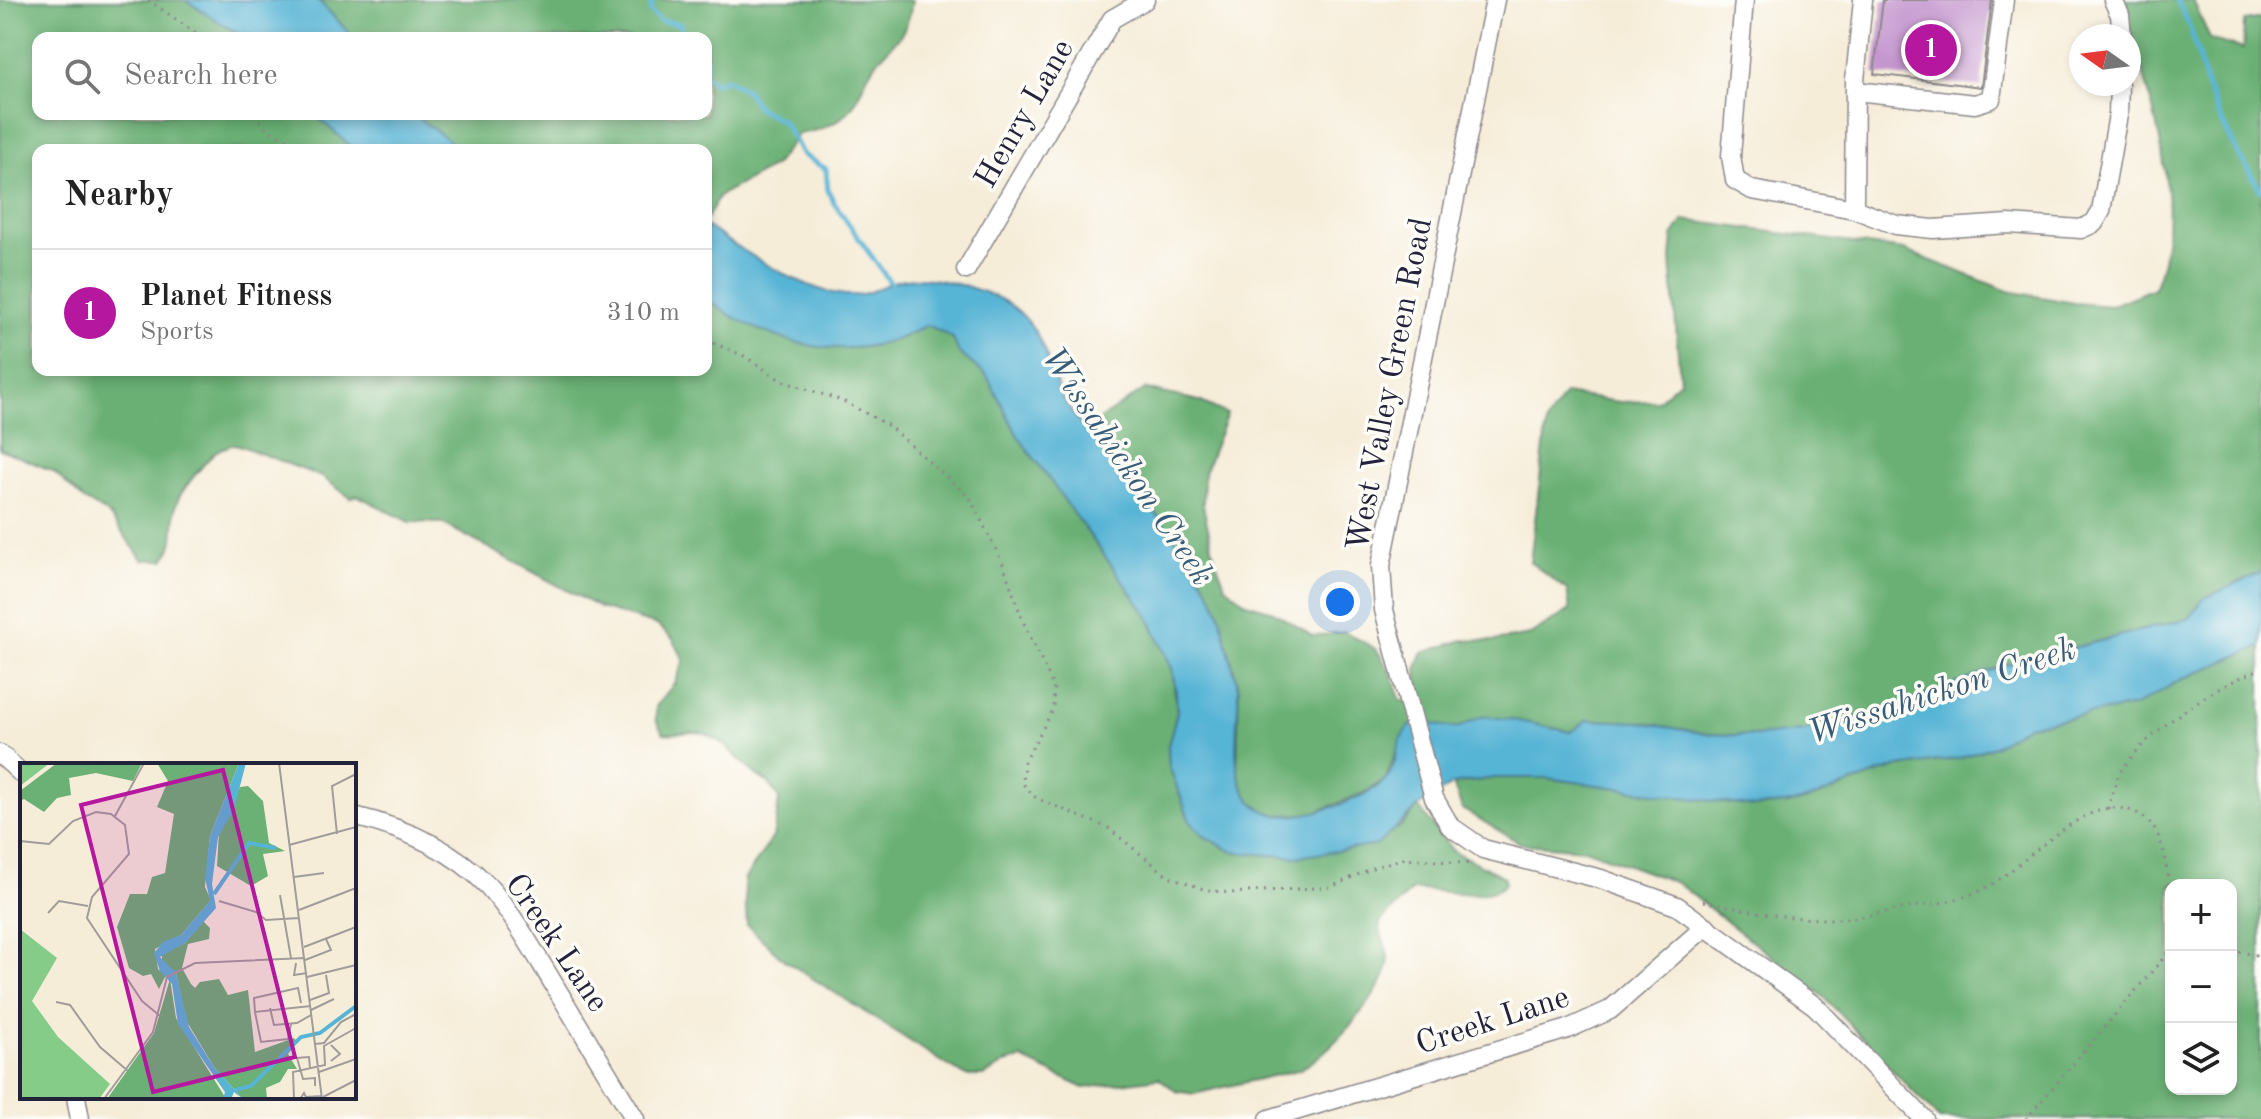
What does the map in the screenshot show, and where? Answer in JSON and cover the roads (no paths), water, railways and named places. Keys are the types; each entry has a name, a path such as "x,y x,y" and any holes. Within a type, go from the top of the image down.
{"street":[{"name":"Henry Lane","path":"966,270 1112,19 1145,0"},
{"name":"West Valley Green Road","path":"1495,0 1381,566 1384,610 1434,798 1450,826 1483,849 1601,879 1677,906 1815,1006 1924,1119"},
{"path":"1744,0 1731,156 1735,180 1752,190 1854,209 1896,225 1933,229 2009,224 2081,229 2094,223 2101,211 2119,96"},
{"path":"1854,209 1856,91 1863,0"},
{"path":"1856,91 1986,102 1991,99 2004,0"},
{"path":"2113,0 2121,24"},
{"path":"0,754 20,772"},
{"name":"Creek Lane","path":"356,816 391,825 420,838 449,854 487,885 529,943 635,1119"},
{"name":"Creek Lane","path":"1269,1119 1568,1029 1610,1010 1706,926"},
{"path":"76,1099 80,1119"}],"water":[{"path":"185,0 318,0 348,32 236,32"},
{"path":"321,120 421,120 454,144 348,144"},
{"path":"712,230 777,270 818,289 855,295 909,279 939,280 988,294 1022,314 1036,333 1058,388 1075,417 1145,498 1210,592 1223,624 1238,687 1236,744 1240,779 1246,794 1257,806 1273,814 1285,816 1315,812 1349,801 1377,787 1393,767 1404,732 1415,724 1459,727 1479,718 1490,717 1571,732 1588,720 1640,722 1707,734 1759,736 1846,726 2005,665 2190,618 2203,599 2261,572 2261,646 2182,679 2135,706 2028,725 1994,746 1959,758 1893,768 1801,802 1755,807 1547,778 1495,778 1453,784 1418,807 1377,845 1297,857 1233,852 1204,836 1190,821 1169,766 1168,746 1177,712 1176,692 1172,668 1149,617 1018,436 987,376 959,353 953,338 928,325 903,337 869,346 820,347 771,334 712,303"}],"waterway":[{"path":"653,0 650,11 661,21 680,24 682,32"},
{"path":"2176,0 2191,31 2218,114 2261,191"},
{"path":"712,81 715,83 727,79 747,91 758,108 782,121 803,155 826,169 828,190 834,203 894,288"}],"place":[{"name":"Planet Fitness","path":"1931,50"}],"water label":[{"name":"Wissahickon Creek","path":"1129,465"},
{"name":"Wissahickon Creek","path":"1941,689"}]}
